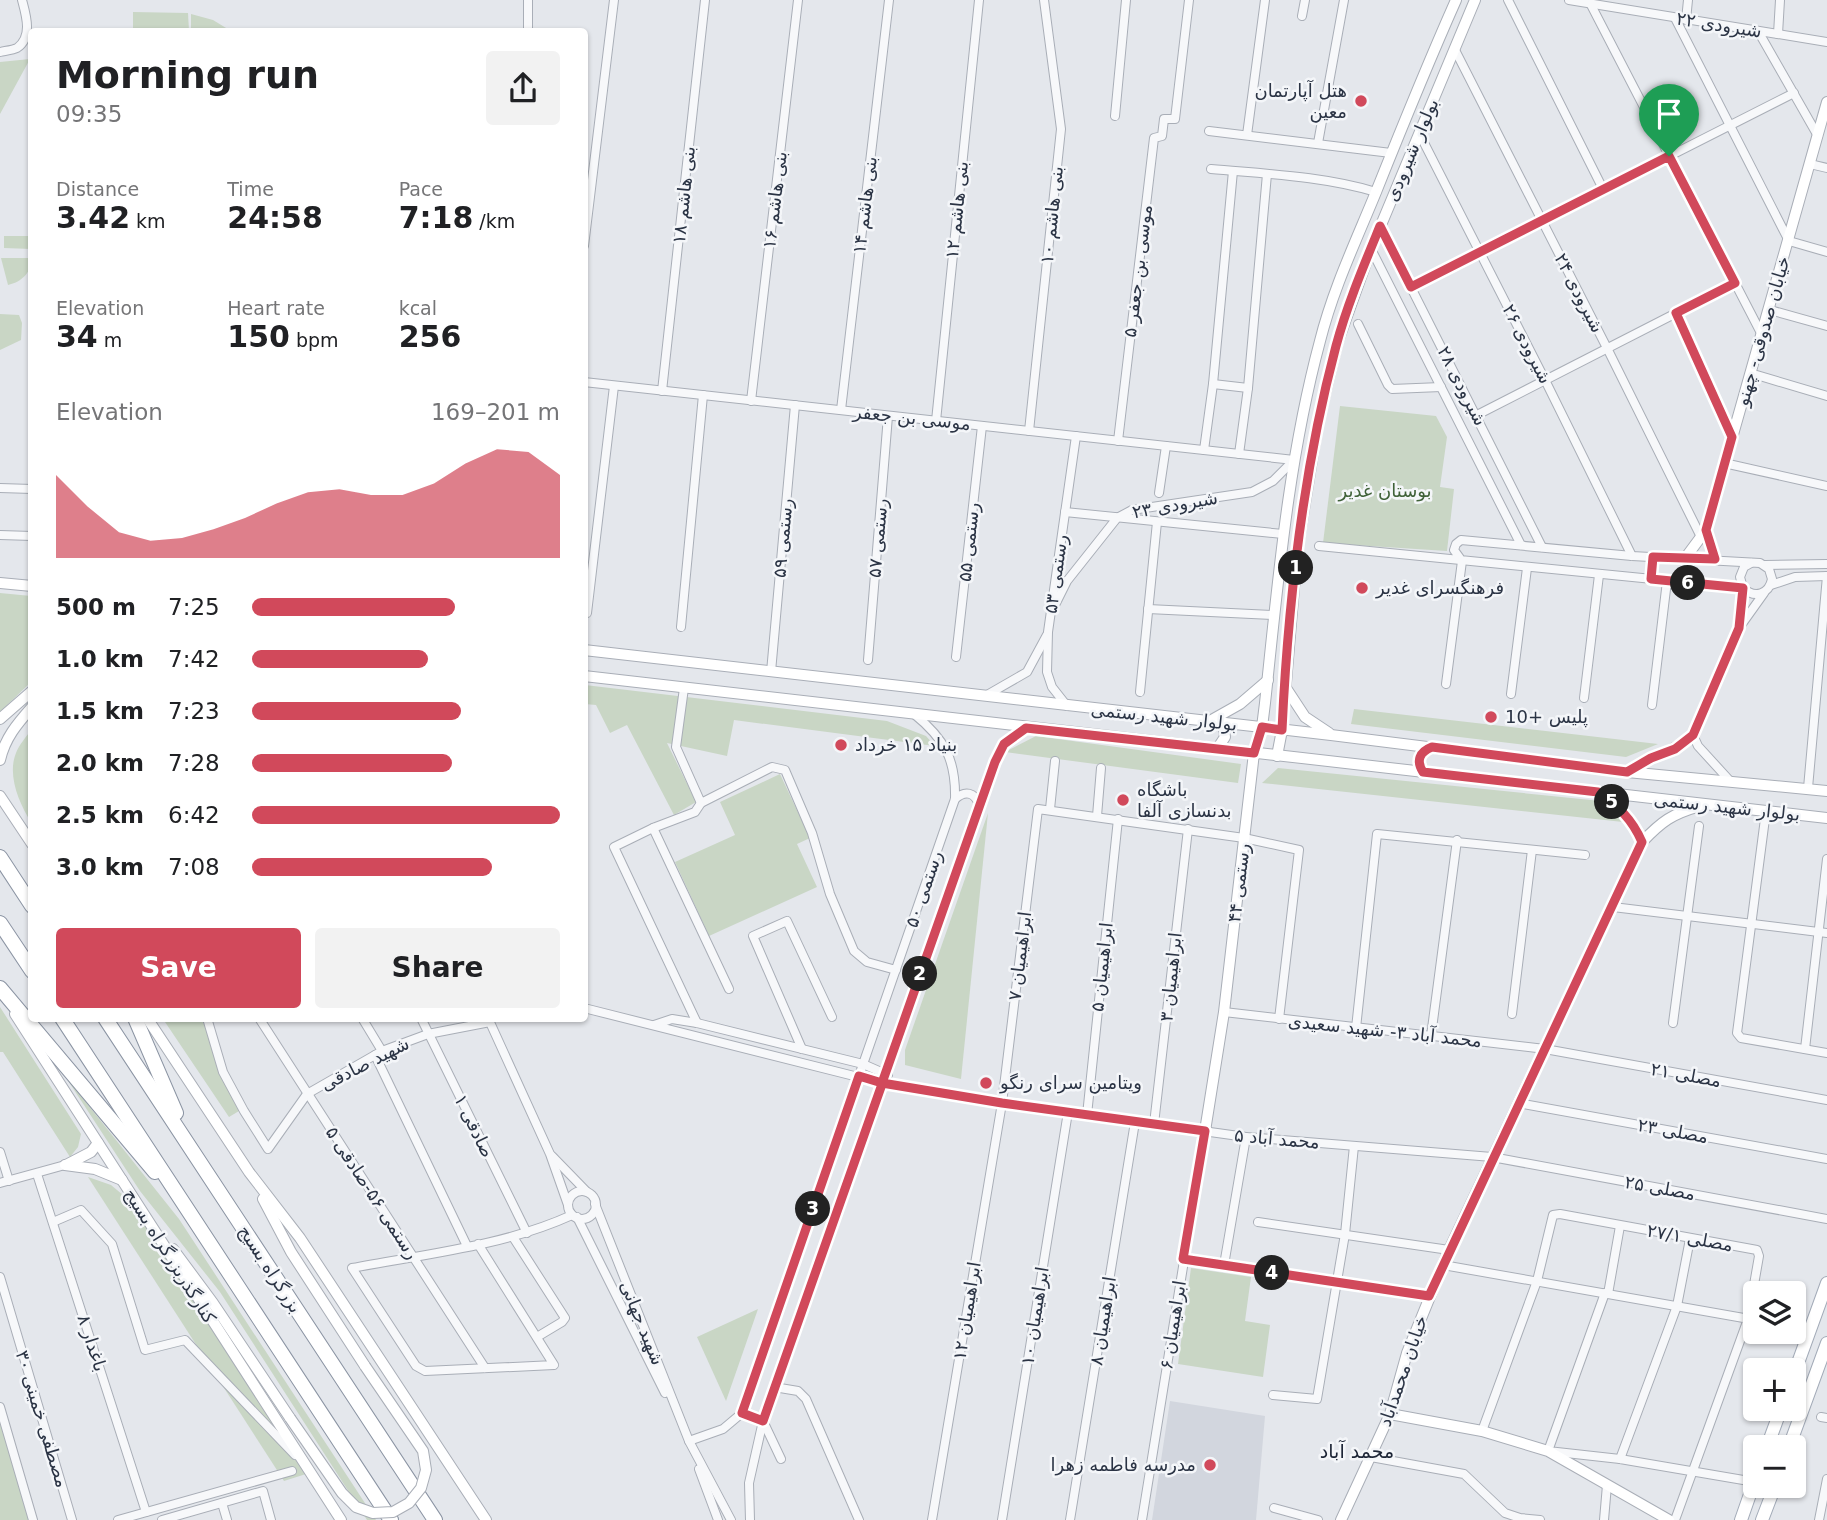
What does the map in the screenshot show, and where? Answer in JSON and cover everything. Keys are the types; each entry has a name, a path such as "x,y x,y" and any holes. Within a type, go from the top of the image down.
{"highway":[{"path":"0,858 28,900"},
{"path":"0,923 28,965"},
{"path":"0,990 200,1226"},
{"name":"بزرگراه بسیج","path":"65,1022 391,1520"},
{"name":"بزرگراه بسیج","path":"108,1022 435,1520"},
{"path":"137,1022 189,1144"}],"main road":[{"name":"بولوار شیرودی","path":"1254,753 1262,727 1268,680 1269,615 1301,419 1320,339 1339,282 1456,0"},
{"name":"بولوار شیرودی","path":"1277,756 1282,730 1297,552 1318,423 1337,344 1380,226 1475,0"},
{"name":"خیابان صدوقی- چهنو","path":"1703,534 1770,310 1827,102"},
{"path":"1686,557 1703,534 1715,559"},
{"path":"0,583 28,586"},
{"name":"بولوار شهید رستمی","path":"588,650 1223,724 1331,734 1627,772 1827,791"},
{"name":"بولوار شهید رستمی","path":"588,676 1827,818"},
{"path":"1208,722 1240,704 1268,680"},
{"path":"1284,685 1305,717 1331,734"},
{"path":"0,719 28,694"},
{"path":"0,760 14,727 28,711"},
{"path":"1217,749 1225,737 1223,724"},
{"path":"1423,772 1419,757 1424,750 1432,747"},
{"name":"رستمی ۴۴","path":"1205,1131 1224,1012 1254,753"},
{"path":"0,786 9,810"},
{"path":"1598,792 1622,809 1634,824 1642,842 1673,814 1705,804"},
{"path":"0,796 28,838"},
{"name":"خیابان محمدآباد","path":"1341,1520 1390,1414 1407,1353 1449,1250 1642,842"},
{"name":"کنارگذربزرگراه بسیج","path":"0,990 341,1520"},
{"path":"150,1022 249,1172 300,1238 486,1520"},
{"path":"65,1166 91,1152 97,1143"},
{"path":"65,1166 95,1169 122,1179 213,1303 342,1493 356,1507 373,1513 393,1512 409,1503 421,1488 426,1470 424,1451 291,1252 249,1172"},
{"path":"1800,1358 1827,1283"},
{"path":"1793,1435 1827,1343"},
{"path":"1390,1414 1482,1431 1548,1451 1669,1520"},
{"path":"1741,1520 1749,1498"},
{"path":"1762,1520 1770,1498"}],"street":[{"path":"0,52 17,47 26,35 27,20 22,0"},
{"path":"528,0 528,28"},
{"path":"588,213 614,0"},
{"name":"بنی هاشم ۱۸","path":"662,391 705,0"},
{"name":"بنی هاشم ۱۶","path":"751,401 798,0"},
{"name":"بنی هاشم ۱۴","path":"841,410 889,0"},
{"name":"بنی هاشم ۱۲","path":"936,421 979,0"},
{"name":"بنی هاشم ۱۰","path":"1029,431 1061,129 1044,0"},
{"path":"1115,116 1126,0"},
{"name":"موسی بن جعفر ۵","path":"1118,441 1154,138 1162,136 1164,119 1175,119 1189,0"},
{"path":"1247,135 1265,0"},
{"path":"1302,16 1305,0"},
{"path":"1318,143 1344,0"},
{"path":"1508,0 1603,190"},
{"name":"شیرودی ۲۲","path":"1569,0 1827,42"},
{"path":"1686,20 1688,0"},
{"path":"1778,34 1780,0"},
{"path":"1590,4 1762,335"},
{"path":"1675,18 1789,241 1827,252"},
{"path":"1758,31 1818,136"},
{"name":"شیرودی ۲۴","path":"1455,50 1703,534"},
{"path":"1411,287 1794,93"},
{"path":"1209,131 1391,153"},
{"name":"شیرودی ۲۶","path":"1419,134 1632,556"},
{"path":"1810,164 1827,168"},
{"path":"1210,169 1267,174 1376,192"},
{"path":"1204,450 1213,384 1233,171"},
{"path":"1239,454 1248,388 1267,174"},
{"name":"شیرودی ۲۸","path":"1380,226 1542,547"},
{"name":"شیرودی ۲۸","path":"1371,249 1521,545"},
{"path":"1477,415 1735,283"},
{"path":"1770,310 1827,326"},
{"path":"1676,313 1732,437"},
{"path":"1359,324 1388,386 1392,389 1441,387"},
{"path":"1750,373 1827,396"},
{"name":"موسی بن جعفر","path":"588,383 1294,460"},
{"path":"1213,384 1248,388"},
{"path":"588,605 614,386"},
{"path":"681,627 704,395"},
{"name":"رستمی ۵۹","path":"771,671 795,405"},
{"name":"رستمی ۵۷","path":"868,660 888,416"},
{"name":"رستمی ۵۵","path":"956,657 982,426"},
{"name":"رستمی ۵۳","path":"1068,706 1052,687 1047,672 1048,632 1076,436"},
{"path":"1159,493 1166,446"},
{"name":"شیرودی ۲۳","path":"1052,611 1067,580 1117,518 1132,510 1252,492 1273,481 1294,460"},
{"path":"1724,463 1827,486"},
{"path":"0,488 28,489"},
{"path":"1065,512 1283,534"},
{"path":"1140,692 1157,522"},
{"path":"0,536 28,536"},
{"path":"1446,684 1462,561 1454,550 1455,544 1461,540 1765,565 1827,564"},
{"path":"1319,546 1743,588 1753,594 1763,593"},
{"path":"1651,579 1653,557"},
{"path":"1739,628 1743,588 1741,572 1754,562"},
{"path":"1765,565 1772,573 1771,584"},
{"path":"1511,694 1527,568"},
{"path":"1584,698 1598,575"},
{"path":"1627,772 1651,758 1675,749 1693,735 1739,628 1771,584 1795,577 1827,576 1808,788"},
{"path":"1652,705 1667,581"},
{"path":"1148,609 1269,615"},
{"path":"987,695 1027,672 1048,632"},
{"path":"684,688 676,747 701,803"},
{"name":"رستمی ۵۰","path":"742,1413 956,799 953,761 944,744 915,715"},
{"name":"رستمی ۵۰","path":"750,1520 749,1483 774,1387 979,805 1004,744 1026,728"},
{"path":"1693,735 1698,746 1730,781"},
{"path":"1055,761 1050,809 1188,829 1299,849 1279,1019"},
{"path":"697,1023 614,847 695,812 701,803 772,767 785,770 811,833 830,894 854,951 867,962 896,970"},
{"path":"1097,816 1101,768"},
{"path":"956,799 961,793 970,793 976,797 979,805"},
{"name":"ابراهیمیان ۷","path":"1002,1103 1038,808 1050,809"},
{"path":"1766,811 1737,1033 1738,1036 1827,1053"},
{"name":"ابراهیمیان ۵","path":"1087,1115 1118,819"},
{"path":"1673,1023 1699,826"},
{"path":"653,828 729,989"},
{"name":"ابراهیمیان ۳","path":"1154,1124 1188,829"},
{"path":"1356,1028 1377,834 1585,855"},
{"path":"1431,1036 1457,840"},
{"path":"1512,1014 1532,850"},
{"path":"1805,1049 1822,933 1827,859"},
{"path":"1613,907 1822,933"},
{"path":"802,1049 753,936 787,921 832,1017"},
{"name":"محمد آباد ۵","path":"588,1009 882,1083 1002,1103 1246,1137 1492,1157"},
{"name":"محمد آباد ۳- شهید سعیدی","path":"1224,1012 1545,1049"},
{"name":"محمد آباد ۵","path":"654,1026 672,1019 697,1023 863,1065 886,1074 898,1084"},
{"name":"شهید صادقی","path":"208,1022 223,1072 268,1149 307,1094 379,1053 428,1034 480,1022"},
{"name":"رستمی ۵۶-صادقی ۵","path":"262,1022 485,1368"},
{"path":"364,1022 467,1246"},
{"name":"صادقی ۱","path":"423,1022 527,1233"},
{"path":"490,1022 575,1216"},
{"name":"مصلی ۲۱","path":"1545,1049 1827,1100"},
{"name":"ابراهیمیان ۱۲","path":"932,1520 1002,1103"},
{"name":"مصلی ۲۳","path":"1518,1103 1827,1159"},
{"name":"ابراهیمیان ۱۰","path":"1002,1520 1068,1112"},
{"name":"ابراهیمیان ۸","path":"1070,1520 1135,1122"},
{"name":"ابراهیمیان ۶","path":"1142,1520 1205,1131"},
{"path":"1224,1265 1246,1137"},
{"path":"1273,1395 1317,1399 1345,1234 1354,1146"},
{"path":"0,1152 4,1182 65,1166"},
{"path":"478,1244 554,1366 425,1371 416,1367 352,1268 513,1237 575,1216 587,1217 592,1214 595,1204 591,1194 550,1154"},
{"name":"مصلی ۲۵","path":"1492,1157 1827,1219"},
{"name":"باغدار ۸","path":"37,1174 146,1512"},
{"path":"568,1205 576,1192 587,1192"},
{"name":"شهید جهانی","path":"595,1204 718,1520"},
{"path":"53,1222 82,1210 112,1244 145,1350 185,1340 307,1467"},
{"name":"مصلی ۲۷/۱","path":"1537,1282 1553,1216 1560,1214 1757,1250 1759,1256 1756,1281"},
{"name":"شهید جهانی","path":"575,1216 731,1520"},
{"path":"1258,1222 1449,1250"},
{"path":"1620,1226 1606,1294 1548,1451 1620,1459 1743,1479"},
{"path":"513,1237 565,1318 537,1337"},
{"path":"1620,1459 1677,1307 1690,1239"},
{"path":"1183,1259 1429,1296"},
{"path":"1443,1265 1743,1318"},
{"name":"مصطفی خمینی ۳۰","path":"0,1277 72,1520"},
{"path":"1482,1431 1537,1282"},
{"path":"1806,1329 1810,1330"},
{"path":"1675,1520 1743,1343"},
{"path":"774,1387 798,1391 806,1399 859,1520"},
{"path":"0,1407 33,1520"},
{"path":"689,1441 723,1429 742,1413 763,1421 781,1459"},
{"path":"1371,1457 1464,1474 1505,1513 1540,1520"},
{"path":"118,1520 292,1472"},
{"path":"1819,1520 1827,1479"},
{"path":"1604,1520 1607,1485"},
{"path":"162,1520 263,1491 271,1520"},
{"path":"222,1503 227,1520"},
{"path":"1274,1508 1318,1520"}],"shaded area":[{"name":"مدرسه فاطمه زهرا","path":"1170,1401 1265,1416 1256,1520 1152,1520"}],"green space":[{"path":"133,12 188,13 189,28 133,28"},
{"path":"191,14 213,20 226,28 191,28"},
{"path":"28,59 0,114 0,62"},
{"path":"4,236 28,236 28,249 4,248"},
{"path":"1,258 28,258 28,272 17,282 8,285"},
{"path":"0,314 19,315 22,323 21,340 0,350"},
{"name":"بوستان غدیر","path":"1340,406 1436,416 1447,437 1440,487 1454,489 1447,551 1323,543"},
{"path":"0,593 28,596 28,685 0,712"},
{"path":"588,685 887,721 926,736 935,746 734,720 727,756 667,743 696,802 674,815 627,725 610,733 596,705 588,704"},
{"path":"1354,709 1658,744 1626,757 1351,724"},
{"path":"28,734 28,817 14,779 17,750"},
{"path":"1036,736 1241,764 1238,783 1005,752"},
{"path":"1278,768 1601,801 1623,822 1262,783"},
{"path":"780,774 810,838 797,844 817,887 709,936 675,862 735,835 720,802"},
{"path":"988,813 961,1079 905,1065 905,1050"},
{"path":"0,1007 81,1134 78,1147 70,1157 3,1052 0,1052"},
{"path":"165,1022 203,1022 220,1073 239,1111 229,1117"},
{"path":"65,1076 179,1219 376,1520 367,1520 220,1292 140,1191"},
{"path":"88,1177 111,1185 129,1200 306,1474 284,1481"},
{"path":"1191,1268 1251,1277 1245,1321 1270,1325 1263,1377 1178,1364"},
{"path":"758,1309 726,1401 697,1337"},
{"path":"0,1423 29,1520 0,1520"}],"place":[{"name":"هتل آپارتمان معین","path":"1361,101"},
{"name":"فرهنگسرای غدیر","path":"1362,588"},
{"name":"پلیس +10","path":"1491,717"},
{"name":"بنیاد ۱۵ خرداد","path":"841,745"},
{"name":"باشگاه بدنسازی آلفا","path":"1123,800"},
{"name":"ویتامین سرای رنگو","path":"986,1083"},
{"name":"مدرسه فاطمه زهرا","path":"1210,1465"}],"district":[{"name":"محمد آباد","path":"1357,1451"}],"route":[{"path":"1669,156 1411,287 1380,226 1351,299 1318,423 1297,552 1282,730 1262,727 1254,753 1026,728 1004,744 979,805 882,1083 881,1087 763,1421 742,1413 859,1076 882,1083 1002,1103 1205,1131 1183,1259 1429,1296 1642,842 1634,824 1622,809 1598,792 1423,772 1419,757 1424,750 1432,747 1627,772 1651,758 1675,749 1693,735 1739,628 1743,588 1651,579 1653,557 1715,559 1706,530 1732,437 1676,313 1735,283 1669,156"}]}
